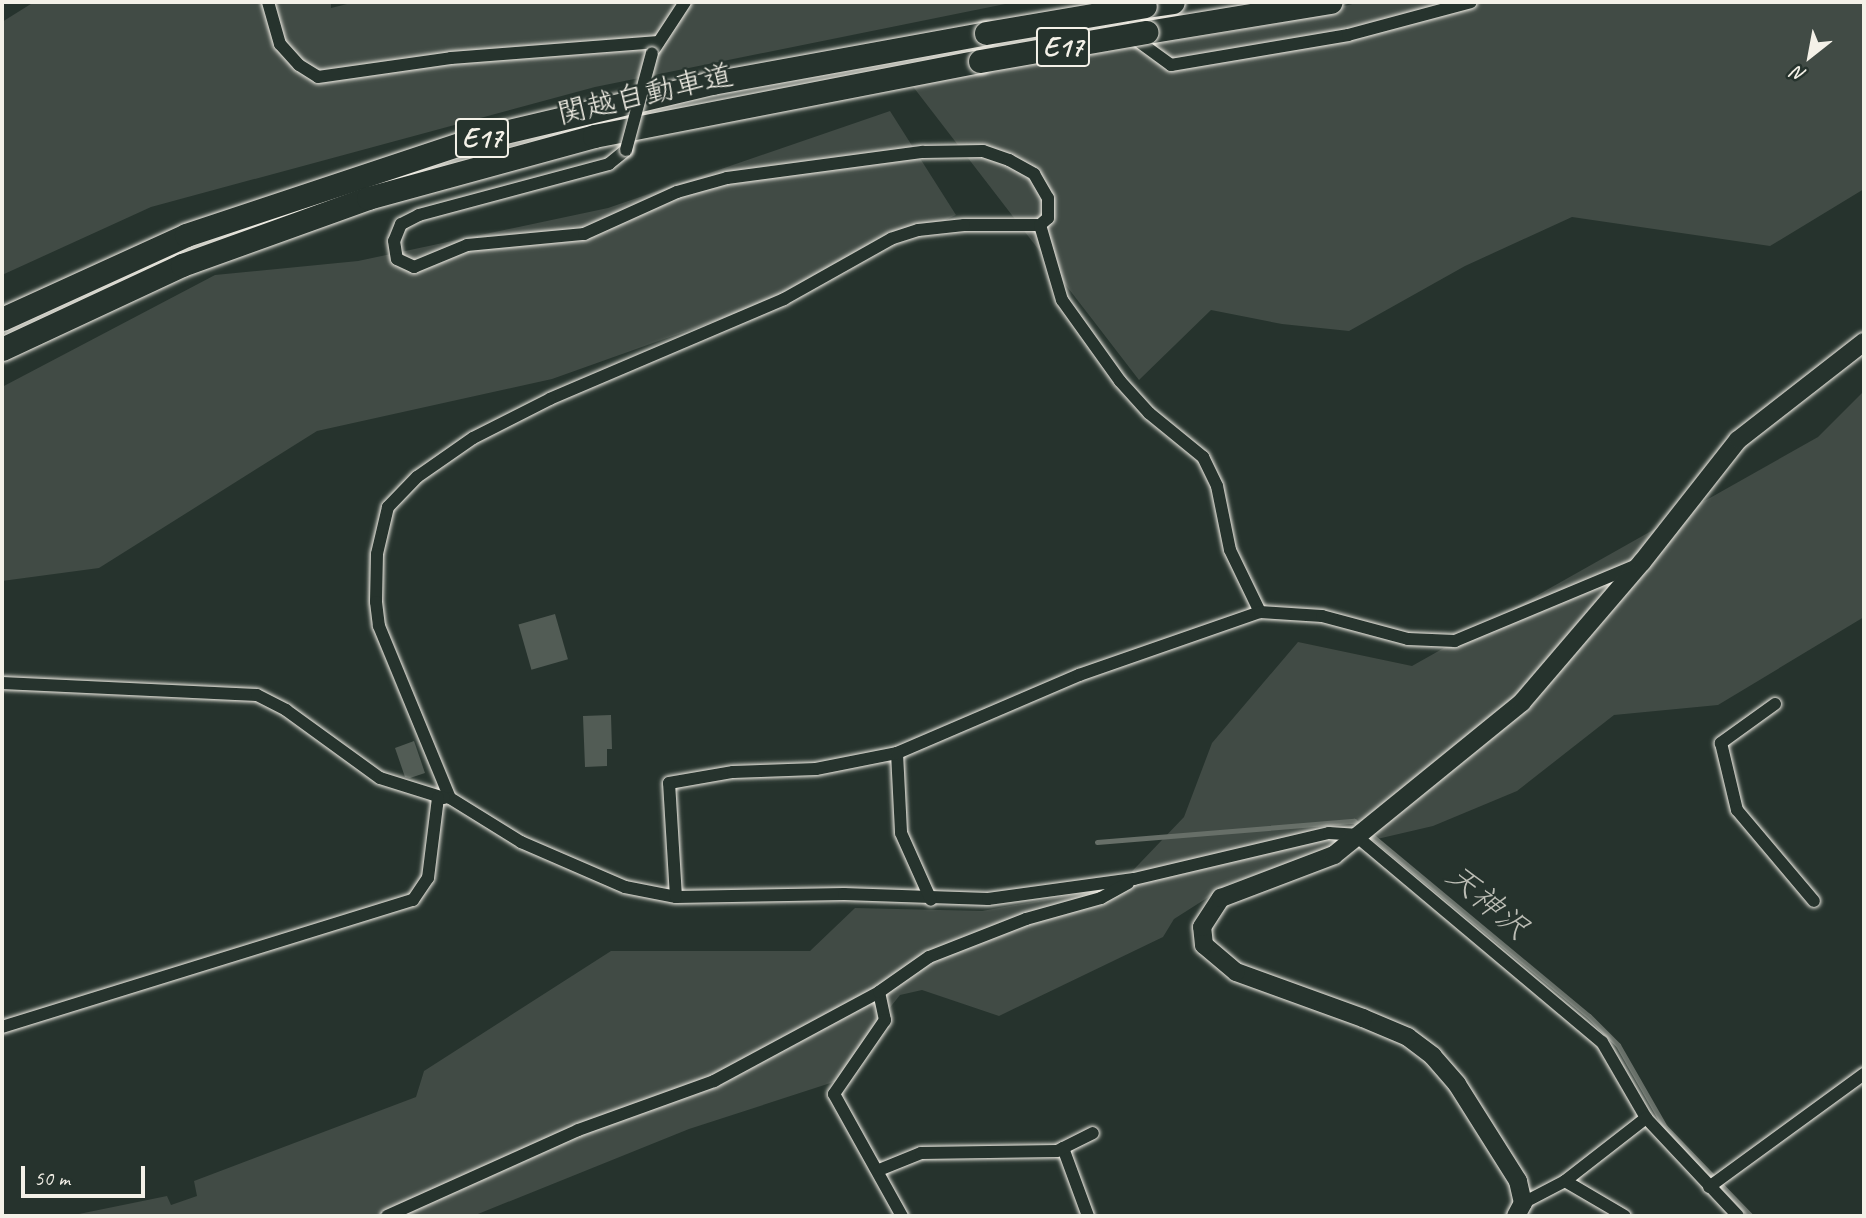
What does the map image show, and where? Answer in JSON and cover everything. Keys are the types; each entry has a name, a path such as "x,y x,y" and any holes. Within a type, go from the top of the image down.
{"highway":[{"name":"関越自動車道","path":"2,318 186,235 475,139 712,83 1138,4 1173,2"},
{"name":"関越自動車道","path":"2,348 182,264 380,194 607,133 980,61 1331,2"}],"street":[{"path":"268,2 280,44 299,65 318,77 451,58 655,48"},
{"path":"2,1027 413,900 428,878 444,798 379,626 376,602 377,554 388,507 417,477 473,438 550,399 784,299 891,239 918,230 964,225 1040,225 1048,218 1048,198 1034,174 983,151 923,152 727,178 677,192 584,234 467,245 414,267 397,258 394,241 401,224 419,215 609,164 625,150 655,48 685,2"},
{"path":"1138,4 1138,41 1171,65 1348,34 1471,2"},
{"path":"1040,225 1062,300 1120,381 1149,413 1203,457 1217,486 1230,550 1260,612"},
{"path":"1519,1210 1518,1181 1457,1084 1433,1056 1408,1037 1236,972 1205,945 1202,927 1221,898 1320,863 1522,702 1642,562 1738,440 1864,342"},
{"path":"676,897 669,783 733,772 816,769 897,753 1079,675 1260,612 1322,616 1408,639 1455,641 1642,562"},
{"path":"2,683 257,695 286,710 380,778 444,798 521,842 625,887 676,897 830,894 931,900 988,899 1135,879 1329,833 1355,835 1602,1042 1646,1118 1714,1182 1738,1216"},
{"path":"1775,704 1721,743 1737,810 1814,901"},
{"path":"897,753 901,833 931,900"},
{"path":"387,1216 578,1130 714,1081 879,992 929,957 1026,919 1101,898 1135,879"},
{"path":"879,992 886,1020 834,1094 879,1170 902,1216"},
{"path":"1714,1182 1864,1074"},
{"path":"1519,1210 1565,1181 1646,1118"},
{"path":"879,1170 921,1153 1063,1148 1093,1133"},
{"path":"1063,1148 1088,1216"},
{"path":"1565,1181 1625,1216"}],"shaded area":[{"path":"34,2 331,2 331,8 355,2 1015,2 595,87 151,207 2,275 2,22"},
{"path":"1360,2 1864,2 1864,189 1770,246 1572,217 1465,266 1349,331 1282,324 1211,310 1139,380 911,84 1276,24"},
{"path":"890,111 956,215 782,297 552,379 317,431 99,568 2,581 2,387 215,275 358,261 608,208"},
{"path":"1864,391 1864,617 1718,705 1614,715 1517,791 1433,826 1317,853 1229,884 1174,919 1163,937 999,1016 922,990 900,995 869,1034 849,1077 689,1129 473,1216 69,1216 167,1196 171,1205 197,1196 194,1181 416,1097 424,1071 611,951 810,951 855,908 982,911 1117,887 1184,817 1212,743 1298,642 1412,666 1818,437"}],"building":[{"path":"555,614 568,659 531,670 518,624"},
{"path":"611,715 612,749 607,749 607,766 585,767 583,716"},
{"path":"414,741 425,773 410,778 405,777 395,748"}],"waterway":[{"name":"天神沢","path":"1097,842 1354,821 1589,1016 1618,1045 1665,1127 1751,1216"}]}
